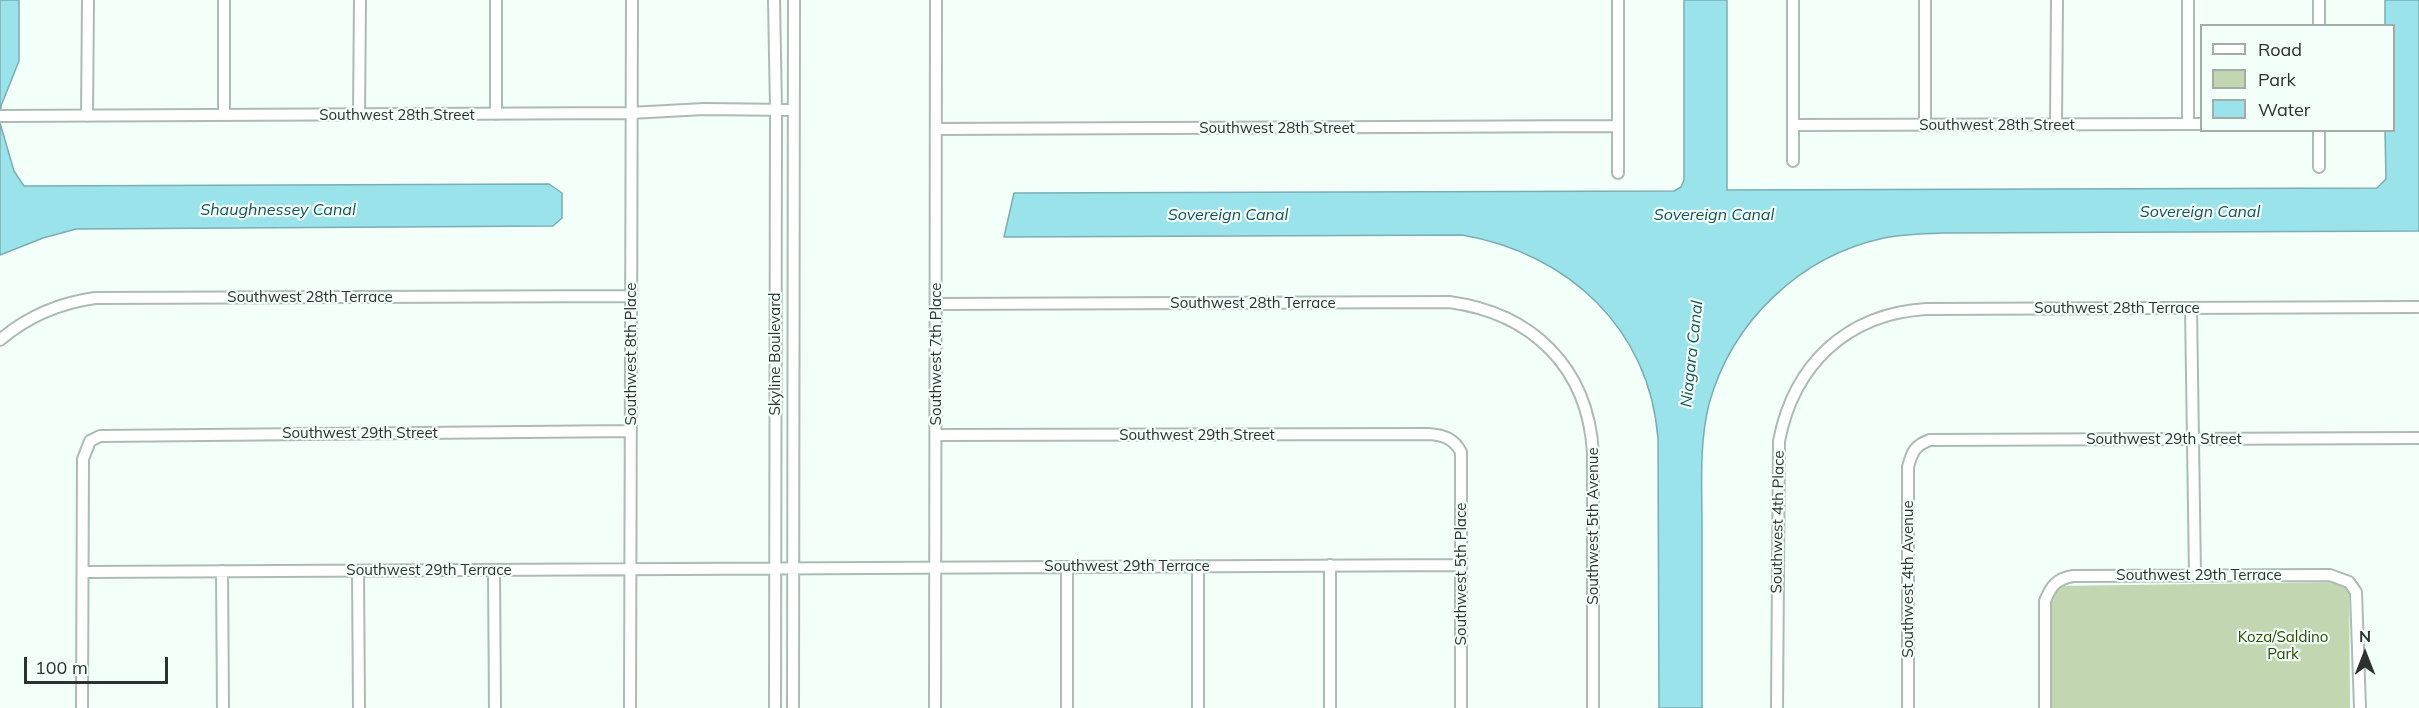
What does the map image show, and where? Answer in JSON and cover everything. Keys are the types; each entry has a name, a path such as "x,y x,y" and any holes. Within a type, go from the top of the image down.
{"street":[{"path":"87,116 88,0"},
{"path":"224,0 224,115"},
{"path":"359,115 360,0"},
{"path":"496,0 496,114"},
{"name":"Southwest 8th Place","path":"630,708 632,0"},
{"name":"Skyline Boulevard","path":"774,0 776,109 775,708"},
{"name":"Skyline Boulevard","path":"793,708 794,0"},
{"name":"Southwest 7th Place","path":"935,708 936,0"},
{"path":"1618,0 1618,173"},
{"path":"1793,0 1793,161"},
{"path":"1925,0 1925,125"},
{"path":"2056,0 2056,124"},
{"path":"2188,0 2188,124"},
{"path":"2319,0 2319,24"},
{"name":"Southwest 28th Street","path":"3,116 794,110"},
{"name":"Southwest 28th Street","path":"1793,125 2200,124"},
{"name":"Southwest 28th Street","path":"936,129 1618,126"},
{"path":"2319,132 2319,167"},
{"name":"Southwest 28th Terrace","path":"0,340 48,309 95,298 632,296"},
{"name":"Southwest 28th Terrace","path":"936,304 1449,302 1481,308 1505,317 1533,334 1555,354"},
{"name":"Southwest 28th Terrace","path":"1826,350 1856,328 1891,314 1914,310 2419,307"},
{"path":"2191,308 2195,575"},
{"name":"Southwest 4th Place","path":"1777,708 1779,441 1785,415 1794,393 1805,374 1826,350"},
{"name":"Southwest 5th Avenue","path":"1555,354 1570,374 1580,394 1588,415 1592,440 1593,708"},
{"name":"Southwest 29th Street","path":"84,572 84,459 90,441 99,436 110,434 631,431"},
{"name":"Southwest 29th Street","path":"937,435 1429,434 1441,435 1456,442"},
{"name":"Southwest 29th Street","path":"1913,451 1920,444 1930,440 2419,438"},
{"name":"Southwest 5th Place","path":"1456,442 1461,452 1461,708"},
{"name":"Southwest 4th Avenue","path":"1908,708 1908,467 1913,451"},
{"name":"Southwest 29th Terrace","path":"84,572 1461,565"},
{"path":"1198,566 1198,708"},
{"path":"1330,566 1330,708"},
{"path":"1067,567 1067,708"},
{"path":"494,570 495,708"},
{"path":"222,571 223,708"},
{"path":"358,571 359,708"},
{"path":"82,708 84,572"},
{"name":"Southwest 29th Terrace","path":"2045,708 2045,601 2051,586 2061,578 2073,576 2330,575 2349,582 2356,592 2360,708"}],"green space":[{"name":"Koza/Saldino Park","path":"2349,582 2350,708 2052,708 2051,586"}],"water":[{"path":"0,0 19,0 19,61 1,106 0,123"},
{"path":"1684,0 1727,0 1727,190 2377,188 2386,179 2385,132 2395,132 2395,24 2385,24 2385,0 2419,0 2419,231 1913,234 1884,238 1853,247 1824,260 1798,277 1774,297 1752,320 1734,346 1720,374 1706,419 1702,465 1702,708 1659,708 1658,439 1652,399 1639,363 1620,331 1597,302 1568,278 1536,259 1501,244 1462,235 1004,237 1014,193 1674,191 1681,187 1684,180"},
{"name":"Shaughnessey Canal","path":"0,123 14,171 24,186 549,184 562,193 562,218 553,226 76,229 43,238 0,255"}],"water label":[{"name":"Sovereign Canal","path":"2200,212"},
{"name":"Sovereign Canal","path":"1228,215"},
{"name":"Sovereign Canal","path":"1714,215"},
{"name":"Niagara Canal","path":"1692,354"}]}
